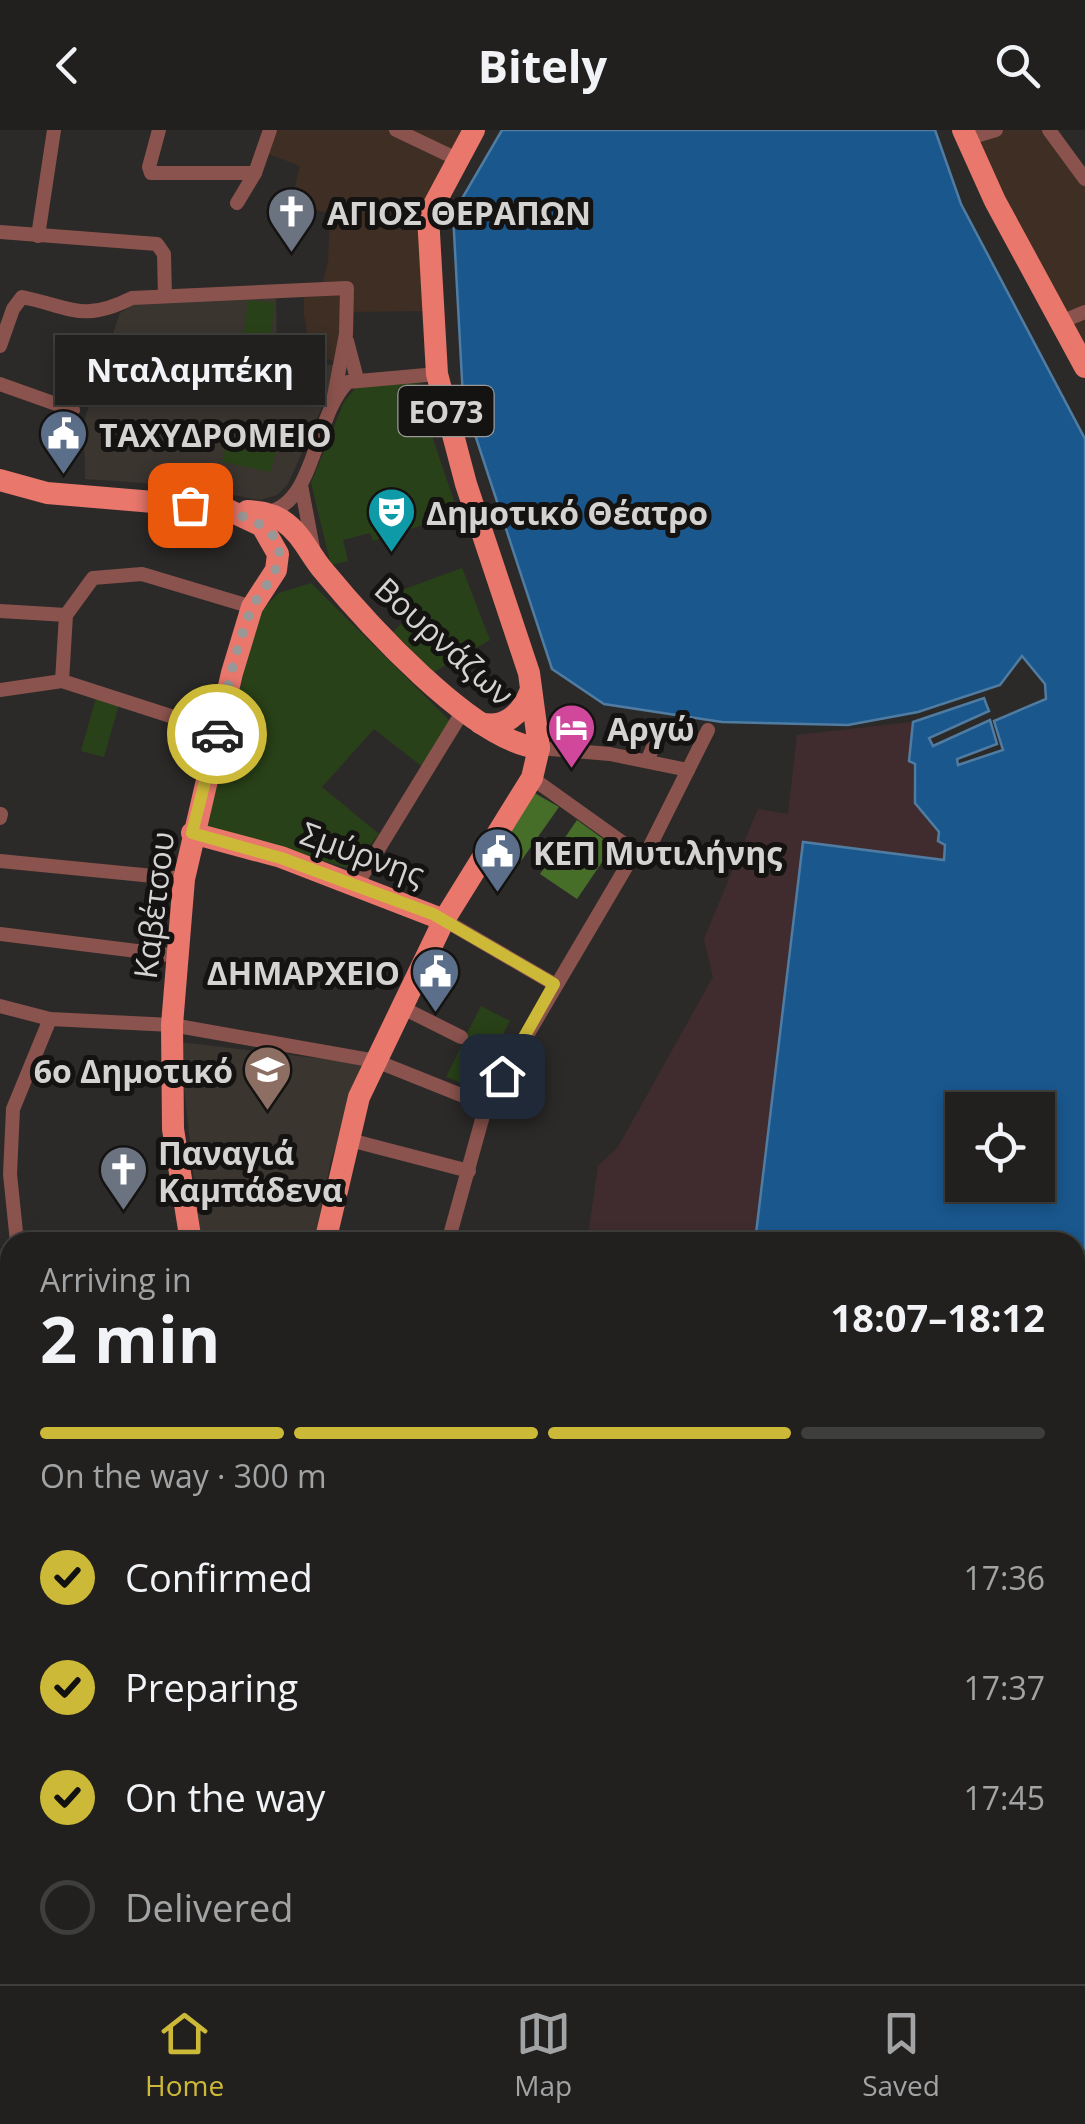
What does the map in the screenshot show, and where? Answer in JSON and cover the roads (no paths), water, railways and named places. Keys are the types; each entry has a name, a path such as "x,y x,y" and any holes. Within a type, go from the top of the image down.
{"main road":[{"name":"ΕΟ73","path":"327,1232 346,1139 376,1060 444,920 532,778 539,748 519,639 466,484 437,374 427,220 474,130"},
{"path":"965,134 1085,367"},
{"path":"0,480 47,493 224,508 266,522 278,554 272,576"},
{"name":"Βουρνάζων","path":"266,522 293,529 316,562 368,621 472,717 524,746 539,748"},
{"path":"272,576 316,562"},
{"name":"Καβέτσου","path":"189,1232 173,1129 172,1026 184,878 192,833 252,607 272,576"},
{"path":"472,717 496,725 517,714 530,692"},
{"name":"Σμύρνης","path":"192,833 357,884 444,920"}],"street":[{"path":"38,236 54,130"},
{"path":"158,130 149,167 152,173 255,174"},
{"path":"236,203 255,174 270,130"},
{"path":"396,130 457,159"},
{"path":"965,134 996,130"},
{"path":"1048,130 1085,179"},
{"path":"0,232 156,244 164,254 165,296"},
{"path":"0,346 17,300 30,298 75,314 109,310 132,298 347,288 346,334 333,401 301,485 290,502 266,522"},
{"path":"1061,322 1085,312"},
{"path":"346,334 357,379"},
{"path":"333,401 348,382 357,379 437,374"},
{"path":"0,384 73,410"},
{"path":"301,485 316,562"},
{"path":"62,680 66,615 86,583 121,572 170,580 252,607"},
{"path":"0,611 66,615"},
{"path":"0,690 62,680 218,731"},
{"path":"357,884 472,717"},
{"path":"451,1232 486,1105 554,984 640,855 708,730"},
{"path":"647,761 660,731"},
{"path":"539,748 688,770"},
{"path":"532,778 640,855"},
{"path":"0,861 184,878"},
{"name":"Σμύρνης","path":"444,920 554,984"},
{"path":"0,934 177,956"},
{"path":"0,1006 50,1019 172,1026 376,1060 486,1105"},
{"path":"403,1008 461,1037"},
{"path":"16,1232 6,1108 50,1019"},
{"path":"346,1139 469,1171"}],"water":[{"path":"502,130 935,130 961,204 1085,439 1085,1232 756,1232 803,842 944,860 945,845 938,841 939,832 915,803 915,764 909,761 913,722 984,698 989,711 929,738 933,746 990,720 997,744 957,759 958,765 1003,750 994,721 1046,699 1045,684 1022,656 1000,685 918,712 848,725 722,722 604,704 552,669 463,398 453,214"}],"place":[{"name":"ΑΓΙΟΣ ΘΕΡΑΠΩΝ","path":"292,254"},
{"name":"ΤΑΧΥΔΡΟΜΕΙΟ","path":"64,476"},
{"name":"Νταλαμπέκη","path":"190,505"},
{"name":"Δημοτικό Θέατρο","path":"391,554"},
{"name":"Αργώ","path":"572,770"},
{"name":"ΚΕΠ Μυτιλήνης","path":"498,894"},
{"name":"ΔΗΜΑΡΧΕΙΟ","path":"435,1014"},
{"name":"6ο Δημοτικό","path":"268,1112"},
{"name":"Παναγιά Καμπάδενα","path":"123,1212"}]}
